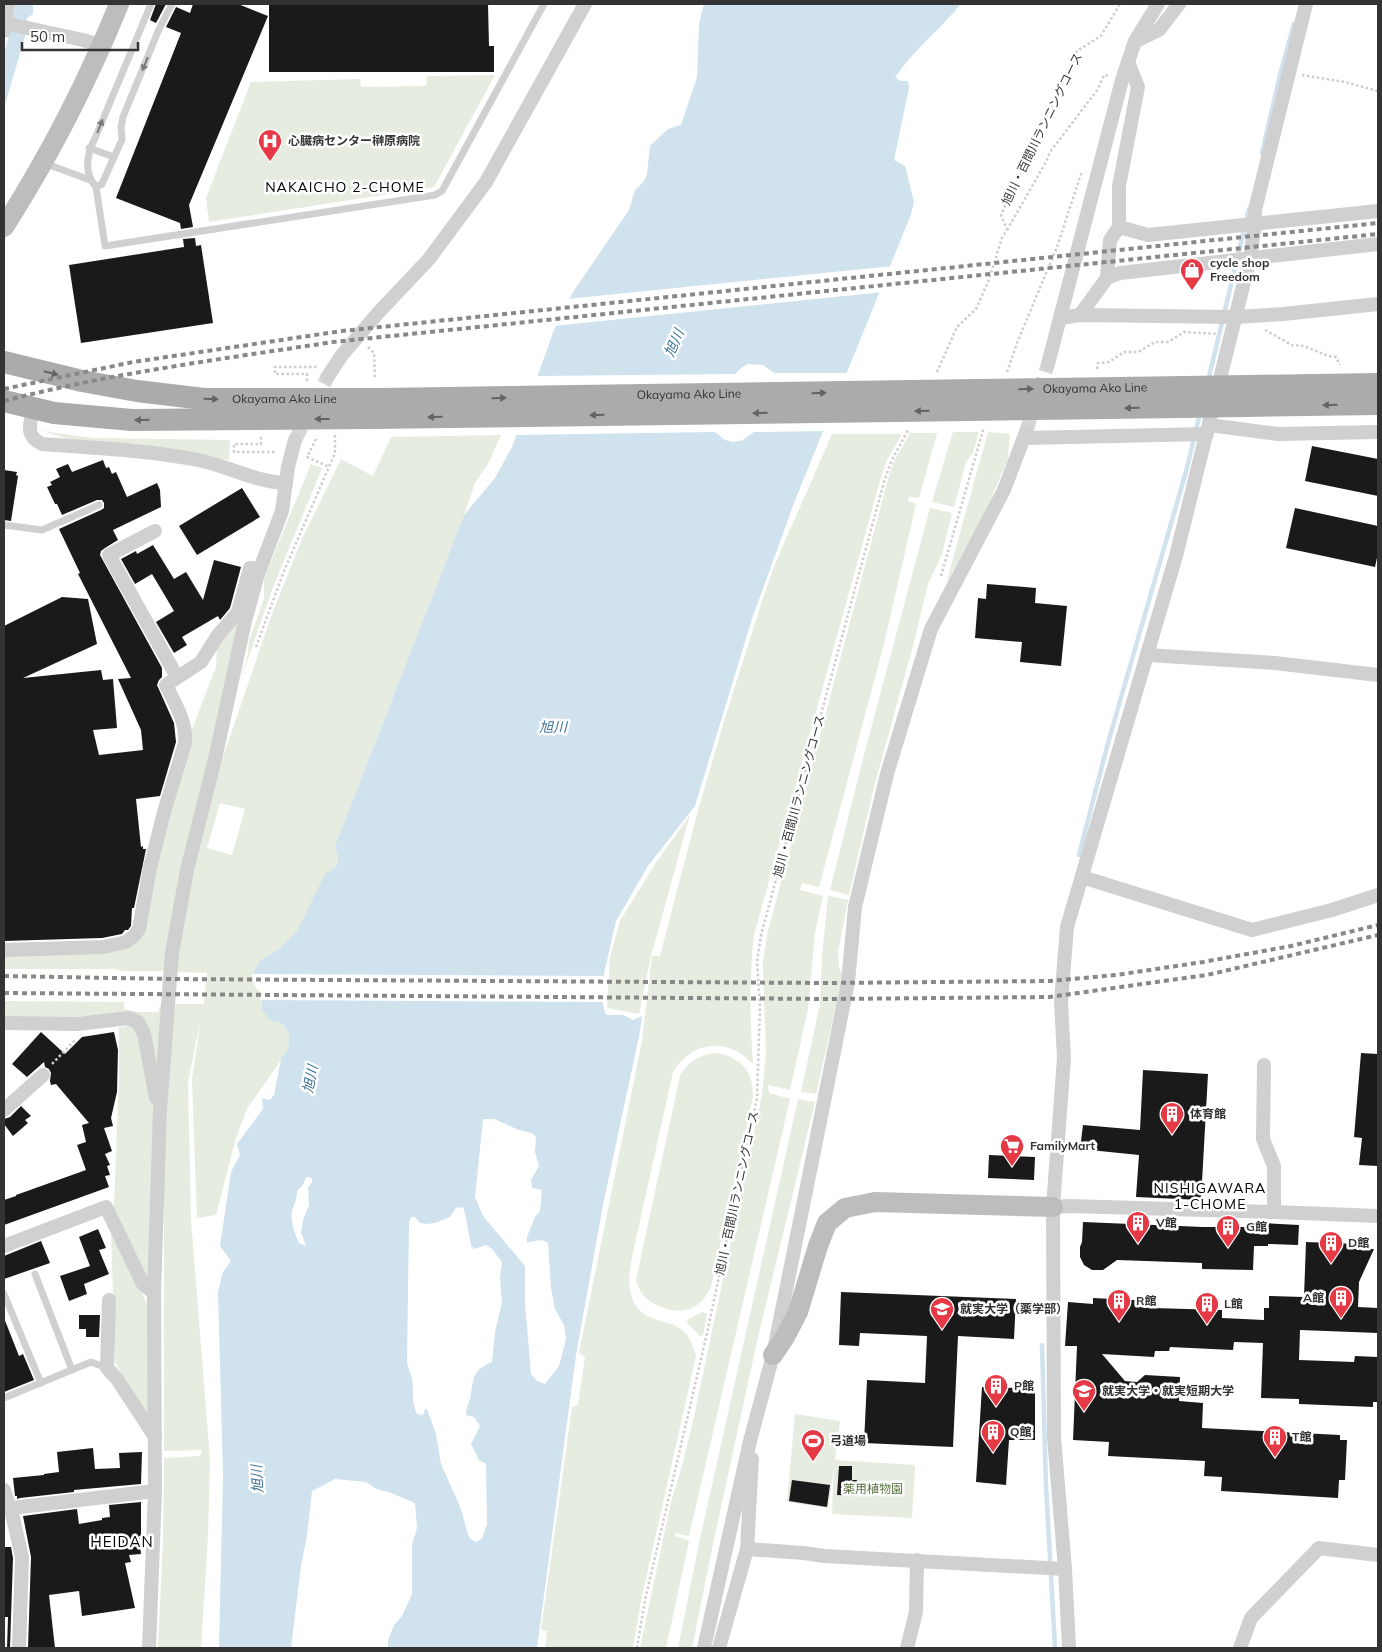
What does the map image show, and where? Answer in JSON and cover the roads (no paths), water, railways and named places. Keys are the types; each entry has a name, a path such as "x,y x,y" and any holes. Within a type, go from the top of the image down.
{"main road":[{"name":"Okayama Ako Line","path":"4,362 82,381 171,396 204,399 375,399 978,408 1183,397 1245,396 1378,384"},
{"name":"Okayama Ako Line","path":"1245,396 1378,404"},
{"name":"Okayama Ako Line","path":"4,401 32,409 76,416 132,420 375,399"}],"street":[{"path":"8,4 6,25 83,40 102,46"},
{"path":"4,227 34,181 69,116 102,46 119,4"},
{"path":"324,372 342,355 429,259 486,182 585,4"},
{"path":"1048,364 1122,80 1135,41 1158,4"},
{"path":"1135,41 1159,30 1179,4"},
{"path":"1069,1648 1055,1568 1053,1207 1064,1058 1060,1002 1067,927 1176,556 1201,432 1248,224 1255,210 1306,4"},
{"path":"1080,315 1107,278 1110,240 1118,227 1119,186 1138,87 1128,62"},
{"path":"1118,227 1148,235 1378,211"},
{"path":"1107,278 1120,273 1378,244"},
{"path":"1060,318 1080,315 1227,317 1283,314 1378,304"},
{"path":"32,409 30,433 34,440 42,444 177,456 200,460 250,476 276,482 286,482"},
{"path":"704,1648 750,1441 773,1355 846,990 855,907 887,774 931,629 1004,490 1026,435 1201,432 1278,434 1378,432"},
{"path":"149,1648 155,1491 154,1293 160,1110 172,953 187,870 215,759 245,621 260,569 282,511 294,440"},
{"path":"155,531 109,554 177,677"},
{"path":"4,950 103,947 126,942 139,929 150,868 164,812 185,744 184,721 166,685 201,662 218,635 238,612 250,568 260,569"},
{"path":"1147,655 1275,664 1378,675"},
{"path":"1082,877 1252,930 1332,910 1378,896"},
{"path":"4,1023 78,1024 129,1018 138,1022 144,1034 154,1093 160,1110"},
{"path":"1264,1065 1263,1139 1274,1166 1274,1212"},
{"path":"4,1110 43,1074"},
{"path":"773,1355 798,1312 827,1223 845,1208 875,1202 1378,1216"},
{"path":"4,1246 106,1208 143,1284 154,1293"},
{"path":"109,1300 107,1368 117,1379 155,1437"},
{"path":"720,1648 746,1549 753,1464 750,1441"},
{"path":"4,1490 7,1509 22,1557 19,1648"},
{"path":"7,1509 155,1491"},
{"path":"1240,1648 1251,1618 1319,1548 1378,1555"},
{"path":"746,1549 824,1556 1055,1568"},
{"path":"907,1648 916,1612 917,1560"}],"lane":[{"path":"90,180 87,157 90,148 151,4"},
{"path":"96,187 102,184 122,140 121,127 123,117 159,29 172,4"},
{"path":"44,162 90,180 96,187 106,246 435,195 442,191 544,4"},
{"path":"90,148 114,157"},
{"path":"4,525 42,530 100,505"},
{"path":"35,1274 72,1370"},
{"path":"4,1294 41,1383"},
{"path":"4,1398 91,1362 107,1368"}],"water":[{"path":"15,4 33,4 33,14 27,18 26,33 4,108 4,55"},
{"name":"旭川","path":"704,4 961,4 910,58 895,77 900,81 908,81 909,88 894,160 905,166 914,202 910,217 794,503 752,619 695,806 648,866 616,921 603,978 605,1013 607,1015 623,1015 633,1020 642,1016 642,1019 603,1205 576,1355 537,1648 388,1648 388,1640 394,1625 402,1616 412,1594 412,1545 417,1528 415,1503 377,1489 366,1482 335,1479 312,1491 291,1648 219,1648 223,1475 218,1292 223,1272 231,1261 220,1246 231,1172 240,1155 237,1144 263,1109 262,1098 270,1100 274,1095 281,1059 288,1050 289,1034 282,1023 272,1021 262,1011 262,991 256,984 254,970 261,960 279,949 297,931 325,874 336,867 338,858 335,846 464,515 495,478 512,447 554,330 573,292 629,210 635,190 644,181 647,174 650,146 668,129 681,125 697,77 699,24","holes":["483,1119 494,1119 519,1130 532,1133 536,1137 535,1152 539,1166 531,1180 532,1188 542,1190 540,1211 535,1217 527,1237 527,1243 540,1240 548,1243 551,1288 555,1309 564,1325 566,1339 559,1366 545,1384 537,1381 531,1374 525,1303 525,1266 483,1216 475,1197","306,1177 312,1178 312,1183 308,1187 309,1205 301,1232 306,1246 299,1243 292,1219 297,1191 303,1185","463,1207 471,1246 474,1249 486,1245 492,1249 502,1262 500,1278 502,1302 495,1332 492,1362 481,1368 476,1374 466,1412 466,1415 474,1417 480,1426 471,1444 479,1460 486,1464 487,1525 482,1538 477,1542 471,1540 468,1535 461,1509 441,1464 436,1434 427,1409 425,1409 423,1415 417,1414 415,1409 412,1378 407,1362 409,1223 411,1217 415,1217 420,1223 435,1223 450,1217 456,1208"]}],"waterway":[{"path":"1262,153 1294,24"},
{"path":"1208,381 1249,209"},
{"path":"1079,855 1108,743 1187,468 1200,413"},
{"path":"1042,1345 1046,1485 1055,1648"}],"tunnel":[{"path":"1026,432 1048,364"},
{"path":"295,440 328,376"}],"railway":[{"path":"4,389 133,362 342,331 1378,223"},
{"path":"4,401 85,382 333,342 1378,234"},
{"path":"4,976 170,979 826,983 1050,981 1116,975 1203,962 1291,946 1378,925"},
{"path":"4,993 829,999 1049,997 1207,975 1378,935"}],"place":[{"name":"心臓病センター榊原病院","path":"270,162"},
{"name":"cycle shop Freedom","path":"1192,291"},
{"name":"体育館","path":"1172,1135"},
{"name":"FamilyMart","path":"1012,1167"},
{"name":"V館","path":"1138,1244"},
{"name":"G館","path":"1228,1248"},
{"name":"D館","path":"1331,1264"},
{"name":"A館","path":"1341,1319"},
{"name":"R館","path":"1119,1322"},
{"name":"L館","path":"1207,1325"},
{"name":"就実大学（薬学部）","path":"942,1330"},
{"name":"P館","path":"996,1407"},
{"name":"就実大学・就実短期大学","path":"1084,1412"},
{"name":"Q館","path":"993,1453"},
{"name":"T館","path":"1275,1458"},
{"name":"弓道場","path":"813,1462"}],"district":[{"name":"NAKAICHO 2-CHOME","path":"345,187"},
{"name":"NISHIGAWARA 1-CHOME","path":"1210,1196"},
{"name":"HEIDAN","path":"122,1542"}],"park label":[{"name":"薬用植物園","path":"873,1489"}]}
